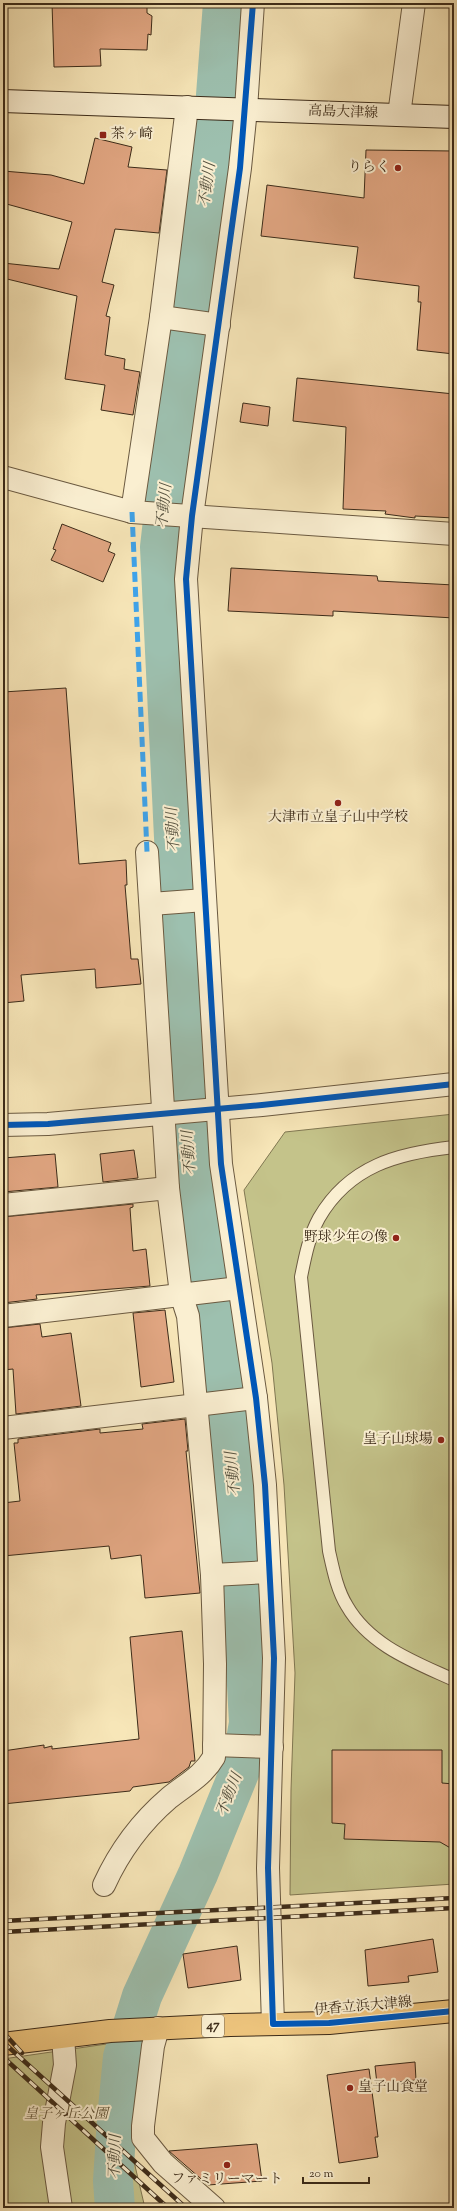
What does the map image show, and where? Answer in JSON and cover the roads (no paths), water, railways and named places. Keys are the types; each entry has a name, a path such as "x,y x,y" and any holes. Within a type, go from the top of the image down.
{"main road":[{"name":"伊香立浜大津線","path":"3,2044 155,2028 330,2023 454,2011"}],"street":[{"path":"253,3 239,109 240,168 214,325 186,516 186,579 205,900 211,1109 222,1171 255,1398 265,1485 268,1572 274,1658 268,1809 268,1889 273,2024"},
{"path":"399,115 414,3"},
{"path":"3,101 190,108 165,317 137,512"},
{"name":"高島大津線","path":"190,108 454,117"},
{"path":"165,317 214,325"},
{"path":"3,477 137,512 454,534"},
{"path":"104,1885 123,1848 134,1834 168,1799 207,1770 214,1757 215,1745 213,1575 199,1406 188,1316 182,1294 168,1188 147,852"},
{"path":"151,904 205,900"},
{"path":"3,1125 48,1124 454,1084"},
{"path":"3,1205 168,1188"},
{"path":"3,1316 238,1288"},
{"path":"3,1428 199,1406 255,1398"},
{"path":"213,1575 268,1572"},
{"path":"215,1745 271,1747"},
{"path":"155,2028 143,2126 143,2138 163,2163 214,2208"},
{"path":"61,2208 52,2147 54,2123 64,2065 63,2037"}],"lane":[{"path":"454,1147 424,1150 388,1159 364,1172 340,1190 319,1218 308,1244 301,1277 329,1551 335,1578 347,1606 364,1628 383,1645 396,1653 454,1680"}],"waterway":[{"name":"不動川","path":"115,2208 113,2181 123,2057 142,1996 198,1874 241,1768 249,1723 239,1534 229,1424 190,1169 160,547 168,477 211,161 223,3"}],"railway":[{"path":"3,1921 454,1898"},
{"path":"3,1932 454,1908"},
{"path":"3,2032 22,2053"},
{"path":"3,2042 186,2208"},
{"path":"3,2057 168,2208"}],"place":[{"name":"茶ヶ崎","path":"103,135"},
{"name":"りらく","path":"398,168"},
{"name":"大津市立皇子山中学校","path":"338,803"},
{"name":"野球少年の像","path":"396,1238"},
{"name":"皇子山球場","path":"441,1440"},
{"name":"皇子山食堂","path":"350,2088"},
{"name":"ファミリーマート","path":"227,2165"}],"park label":[{"name":"皇子ヶ丘公園","path":"66,2115"}]}
